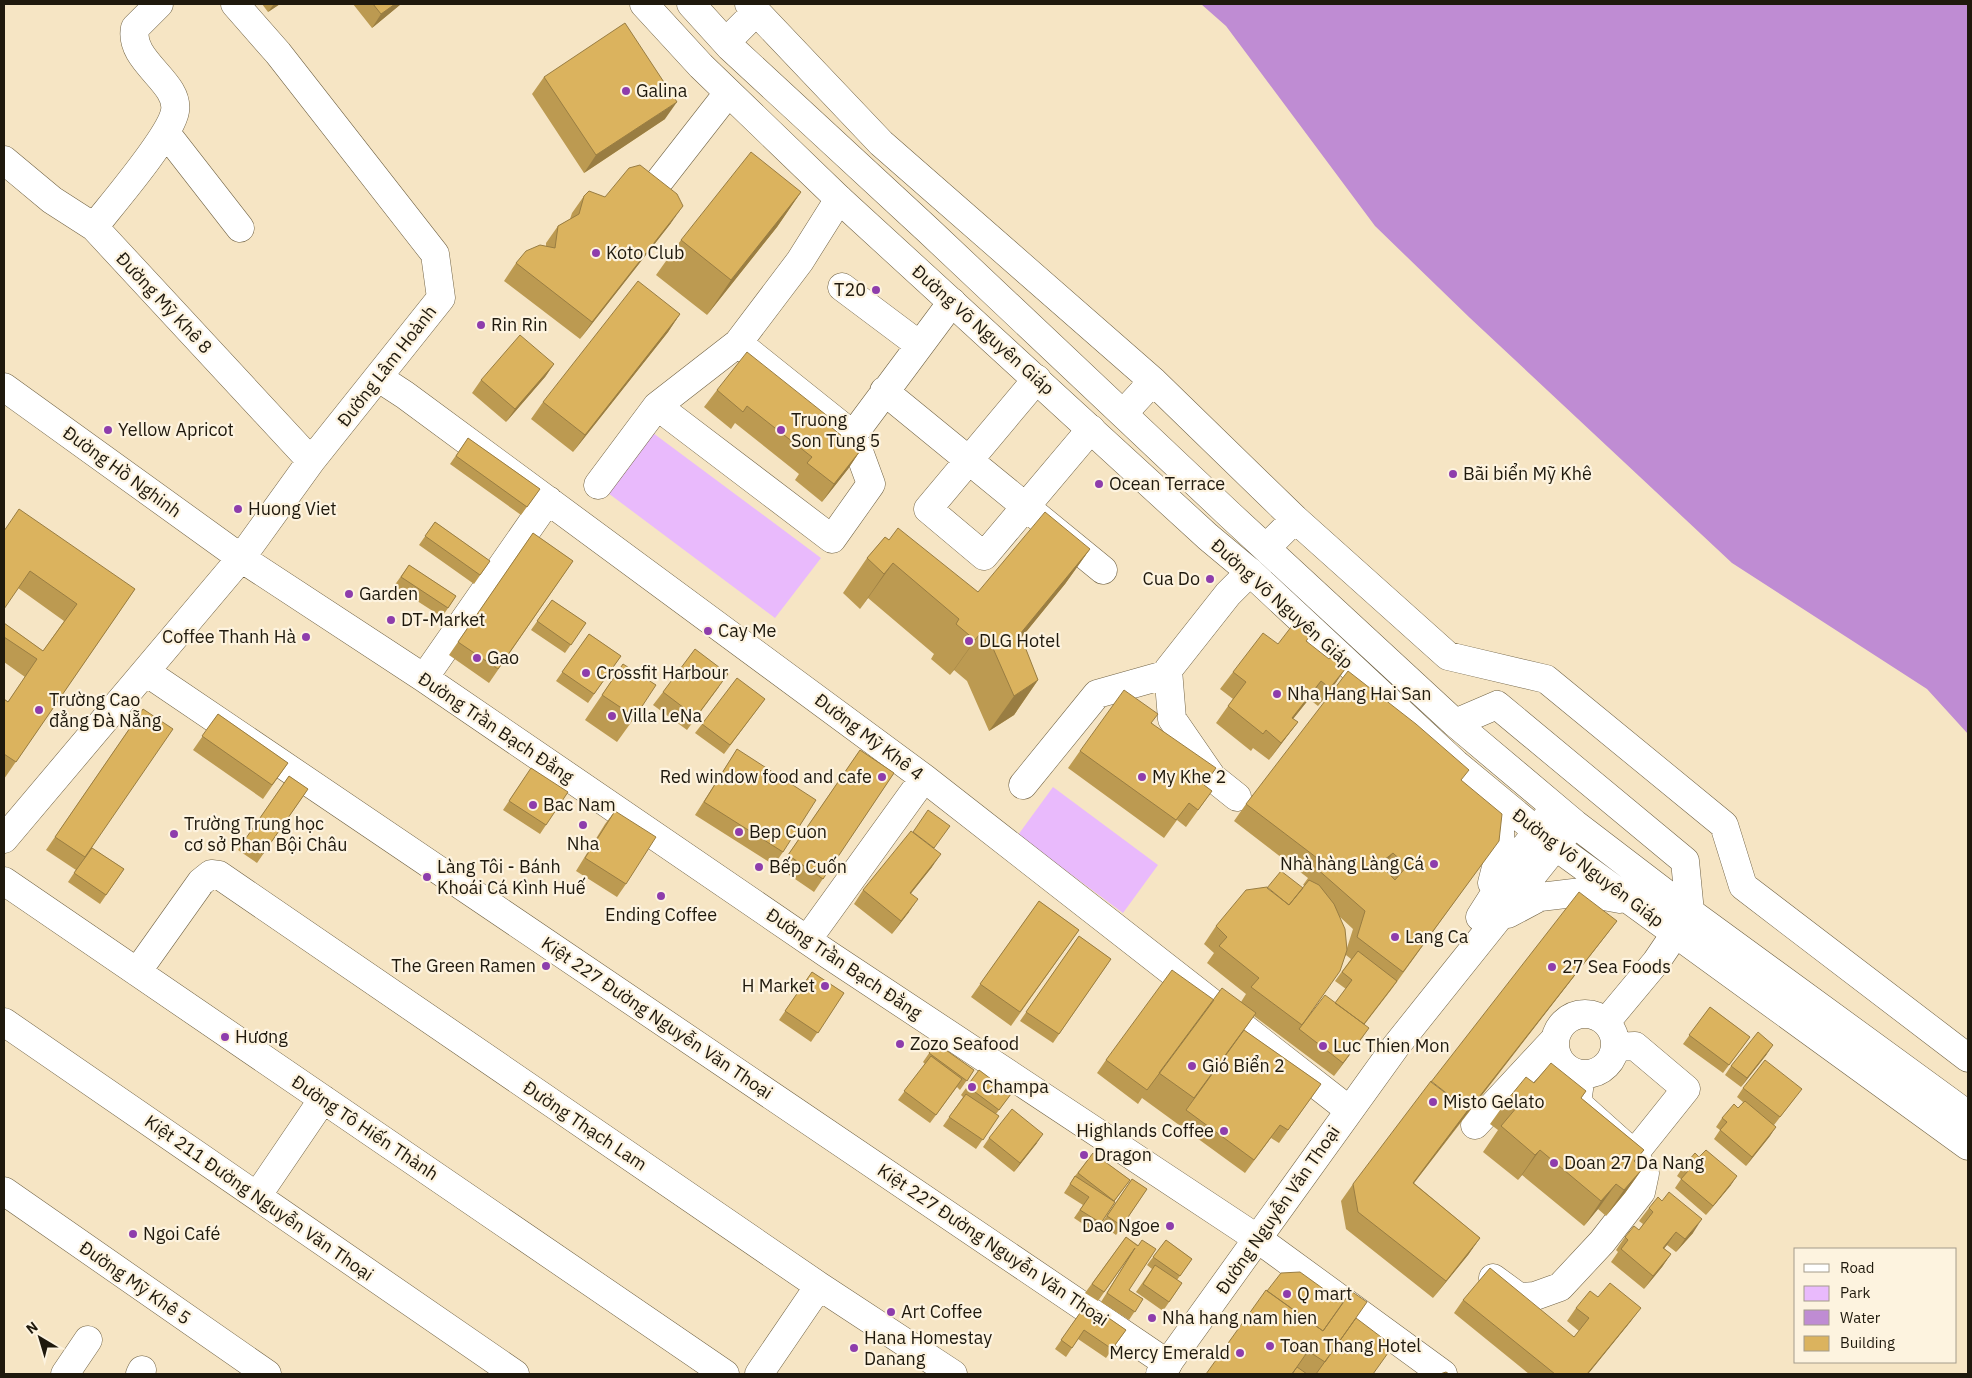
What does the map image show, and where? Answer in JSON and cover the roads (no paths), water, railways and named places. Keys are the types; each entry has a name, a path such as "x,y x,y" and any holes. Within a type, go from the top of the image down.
{"street":[{"path":"94,228 166,133 176,109 172,96 134,44 135,28 159,4"},
{"name":"Đường Lâm Hoành","path":"4,839 241,558 311,461 441,298 435,254 278,54 235,4"},
{"name":"Đường Võ Nguyên Giáp","path":"644,4 728,93 839,199 1092,428 1208,537 1250,572 1456,764 1546,838 1628,901 1682,923 1968,1116"},
{"name":"Đường Võ Nguyên Giáp","path":"691,4 751,67 928,230 1223,509 1455,723 1565,816 1682,923 1968,1146"},
{"path":"736,32 753,8 873,152 1015,279 1152,381 1295,519 1448,656 1546,679 1724,825 1743,886 1968,1058"},
{"path":"656,184 728,93"},
{"path":"166,133 240,228"},
{"name":"Đường Mỹ Khê 8","path":"4,160 52,200 94,228 311,461"},
{"path":"598,485 657,406 738,343 800,261 839,199"},
{"path":"842,287 918,344"},
{"path":"852,435 918,344 952,302"},
{"path":"657,406 832,539 871,484 852,435 738,343"},
{"name":"Đường Mỹ Khê 4","path":"379,378 405,395 924,778 1349,1110"},
{"path":"1037,379 928,508 984,556 1024,506 1092,428"},
{"path":"1131,404 1152,381"},
{"name":"Đường Hồ Nghinh","path":"4,387 241,558"},
{"path":"884,391 1103,570"},
{"path":"424,678 548,500"},
{"path":"1274,540 1295,519"},
{"name":"Đường Trần Bạch Đằng","path":"241,558 424,678 807,940 1258,1239 1409,1365 1443,1374"},
{"path":"1237,797 1212,777 1172,719 1168,670 1228,594 1250,572"},
{"name":"Kiệt 227 Đường Nguyễn Văn Thoại","path":"146,672 1164,1369"},
{"path":"1023,785 1096,694 1168,674"},
{"name":"Đường Võ Nguyên Giáp","path":"1455,723 1497,705 1685,861 1682,923"},
{"path":"1456,764 1499,815 1501,848 1490,915 1540,897 1582,892 1628,901"},
{"path":"807,940 924,778"},
{"name":"Đường Nguyễn Văn Thoại","path":"1164,1369 1258,1239 1282,1201 1546,838 1565,816"},
{"name":"Đường Thạch Lam","path":"137,972 201,882 212,874 219,875 819,1286 953,1374"},
{"name":"Đường Tô Hiến Thành","path":"4,881 726,1374"},
{"path":"1554,1040 1558,1059 1564,1067 1581,1075 1600,1071 1607,1065 1611,1035 1682,923"},
{"path":"1475,1125 1554,1040 1562,1023 1580,1014 1598,1016 1611,1035 1635,1046 1686,1089 1634,1154"},
{"name":"Kiệt 211 Đường Nguyễn Văn Thoại","path":"4,1022 514,1374"},
{"path":"1488,1274 1518,1297 1535,1296 1560,1287 1602,1242 1640,1192 1645,1173 1634,1154 1577,1103 1581,1075"},
{"path":"257,1196 323,1099"},
{"name":"Đường Mỹ Khê 5","path":"4,1191 267,1374"},
{"path":"759,1374 819,1286"},
{"path":"66,1374 88,1340"}],"water":[{"path":"1201,4 1968,4 1968,734 1927,689 1732,563 1470,318 1375,226 1226,26"}],"place":[{"name":"Galina","path":"626,91"},
{"name":"Koto Club","path":"596,253"},
{"name":"T20","path":"876,290"},
{"name":"Rin Rin","path":"481,325"},
{"name":"Yellow Apricot","path":"108,430"},
{"name":"Truong Son Tung 5","path":"781,430"},
{"name":"Bãi biển Mỹ Khê","path":"1453,474"},
{"name":"Ocean Terrace","path":"1099,484"},
{"name":"Huong Viet","path":"238,509"},
{"name":"Cua Do","path":"1210,579"},
{"name":"Garden","path":"349,594"},
{"name":"DT-Market","path":"391,620"},
{"name":"Cay Me","path":"708,631"},
{"name":"Coffee Thanh Hà","path":"306,637"},
{"name":"DLG Hotel","path":"969,641"},
{"name":"Gao","path":"477,658"},
{"name":"Crossfit Harbour","path":"586,673"},
{"name":"Nha Hang Hai San","path":"1277,694"},
{"name":"Trường Cao đẳng Đà Nẵng","path":"39,710"},
{"name":"Villa LeNa","path":"612,716"},
{"name":"Red window food and cafe","path":"882,777"},
{"name":"My Khe 2","path":"1142,777"},
{"name":"Bac Nam","path":"533,805"},
{"name":"Nha","path":"583,825"},
{"name":"Bep Cuon","path":"739,832"},
{"name":"Trường Trung học cơ sở Phan Bội Châu","path":"174,834"},
{"name":"Nhà hàng Làng Cá","path":"1434,864"},
{"name":"Bếp Cuốn","path":"759,867"},
{"name":"Làng Tôi - Bánh Khoái Cá Kình Huế","path":"427,877"},
{"name":"Ending Coffee","path":"661,896"},
{"name":"Lang Ca","path":"1395,937"},
{"name":"The Green Ramen","path":"546,966"},
{"name":"27 Sea Foods","path":"1552,967"},
{"name":"H Market","path":"825,986"},
{"name":"Hương","path":"225,1037"},
{"name":"Zozo Seafood","path":"900,1044"},
{"name":"Luc Thien Mon","path":"1323,1046"},
{"name":"Gió Biển 2","path":"1192,1066"},
{"name":"Champa","path":"972,1087"},
{"name":"Misto Gelato","path":"1433,1102"},
{"name":"Highlands Coffee","path":"1224,1131"},
{"name":"Dragon","path":"1084,1155"},
{"name":"Doan 27 Da Nang","path":"1554,1163"},
{"name":"Dao Ngoe","path":"1170,1226"},
{"name":"Ngoi Café","path":"133,1234"},
{"name":"Q mart","path":"1287,1294"},
{"name":"Art Coffee","path":"891,1312"},
{"name":"Nha hang nam hien","path":"1152,1318"},
{"name":"Toan Thang Hotel","path":"1270,1346"},
{"name":"Hana Homestay Danang","path":"854,1348"},
{"name":"Mercy Emerald","path":"1240,1353"}]}
